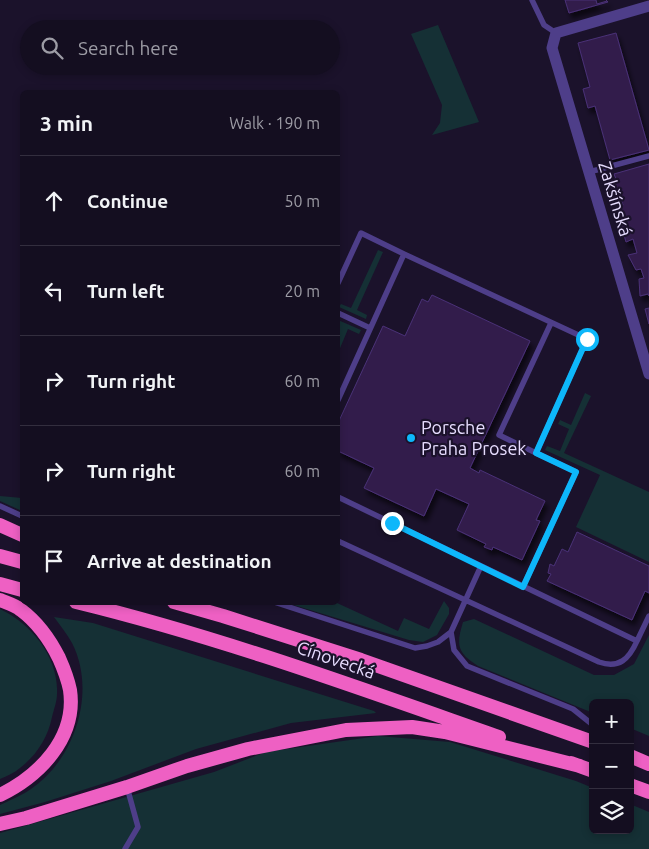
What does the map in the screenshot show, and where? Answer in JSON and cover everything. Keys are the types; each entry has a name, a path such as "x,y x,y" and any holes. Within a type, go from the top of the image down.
{"highway":[{"path":"0,525 20,534"},
{"path":"0,556 20,561"},
{"path":"0,584 20,589"},
{"path":"0,600 20,609 36,624 51,643 60,661 70,690 66,728 54,752 35,774 0,795"},
{"name":"Cínovecká","path":"88,605 124,614 289,664 586,768"},
{"name":"Cínovecká","path":"184,605 435,685 589,741"},
{"path":"197,605 223,616"},
{"path":"0,824 26,818 127,787 187,766 248,749 346,730 412,727 445,732 586,768"},
{"path":"634,757 649,764"},
{"path":"634,786 649,792"}],"street":[{"path":"556,33 649,6"},
{"name":"Zakšínská","path":"556,33 552,48 649,374"}],"lane":[{"path":"532,0 544,26 556,33"},
{"path":"589,172 649,156"},
{"path":"340,279 361,234 587,339 536,453"},
{"path":"340,396 404,254"},
{"path":"340,313 370,328"},
{"path":"523,587 576,472 499,435 551,323"},
{"path":"340,498 637,641"},
{"path":"0,506 20,515"},
{"path":"340,542 607,665 623,661 631,655 649,616"},
{"path":"283,605 415,648 427,646 438,642 451,632 481,566"},
{"path":"451,632 454,650 467,666 573,709 589,722"},
{"path":"125,849 138,827 127,787"}],"green space":[{"path":"438,25 479,122 432,135 440,123 442,105 411,34"},
{"path":"378,250 383,252 357,310 367,315 366,319 340,307 340,306 341,304 351,308"},
{"path":"340,321 361,330 359,334 348,329 340,348"},
{"path":"585,393 591,396 564,453 649,492 649,562 576,527 600,475 545,450 547,446 560,451 569,429 558,424 560,420 571,425"},
{"path":"0,496 20,498 20,510 0,501"},
{"path":"444,601 449,608 449,614 437,635 423,642 409,640 294,605 340,604 398,631 404,618 429,629"},
{"path":"0,609 12,615 23,624 41,644 53,668 57,694 50,724 41,745 20,768 0,779"},
{"path":"54,617 93,623 376,713 291,723 196,749 111,781 0,814 0,805 31,789 46,776 70,743 77,723 82,703 82,682 79,662 72,643"},
{"path":"474,619 594,675 614,675 634,664 649,635 649,736 634,730 634,699 589,699 589,711 478,666 466,657 460,648 459,637 463,622"},
{"path":"378,736 450,742 589,786 589,834 634,834 634,806 649,812 649,849 0,849 0,833 214,772 266,752"}],"building":[{"path":"565,0 596,0 597,4 608,2 569,13"},
{"path":"616,33 649,150 610,160 595,106 588,108 583,89 590,87 578,43"},
{"path":"649,164 649,296 648,294 640,296 639,279 644,278 641,269 636,270 628,255 637,253 633,239 626,242 616,206 623,205 620,195 612,197 611,180 616,179 614,174"},
{"path":"432,295 530,341 470,468 479,473 480,470 545,501 536,520 540,521 522,560 493,547 492,550 484,547 486,544 457,530 469,504 436,489 424,516 364,488 374,468 340,452 340,419 383,326 405,336 422,299 428,302"},
{"path":"649,308 649,324 645,309"},
{"path":"577,532 649,566 649,593 645,591 632,620 547,581 551,574 548,573 550,564 554,566 562,549 568,552"}],"place":[{"name":"Porsche Praha Prosek","path":"411,438"}],"route":[{"path":"392,523 523,587 576,472 536,453 587,339"}]}
